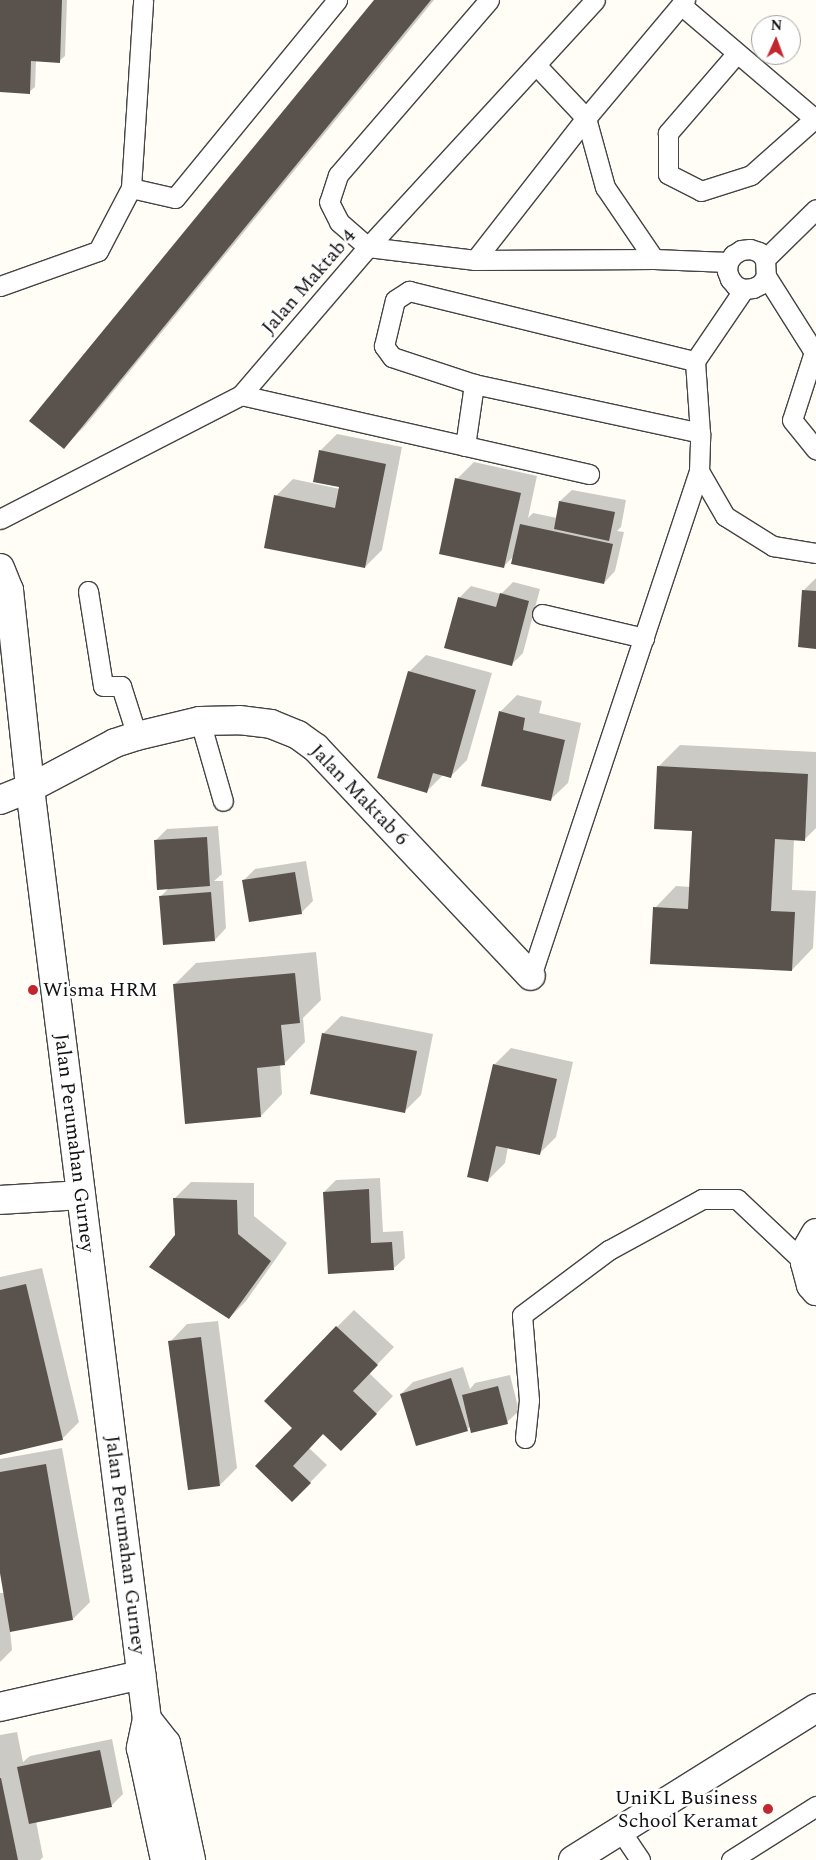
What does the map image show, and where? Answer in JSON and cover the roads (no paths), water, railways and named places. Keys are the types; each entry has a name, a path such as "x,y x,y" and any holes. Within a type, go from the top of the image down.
{"street":[{"name":"Jalan Perumahan Gurney","path":"0,568 9,590 30,788 147,1719 141,1748 165,1860"},
{"name":"Jalan Maktab 6","path":"0,800 30,788 115,743 137,736 200,721 239,720 271,724 298,735 316,748 531,976"},
{"path":"0,1200 81,1195"},
{"path":"816,1233 806,1250 805,1263 811,1284 816,1291"},
{"path":"0,1707 141,1675"},
{"path":"574,1860 816,1708"},
{"path":"147,1719 166,1743 191,1860"}],"lane":[{"path":"0,286 98,251 131,188 143,0"},
{"path":"131,188 175,198 337,0"},
{"path":"489,0 338,176 329,202 339,222 368,247 475,260 654,259 728,262"},
{"name":"Jalan Maktab 4","path":"0,519 241,395 368,247 595,0"},
{"path":"475,260 586,118 683,2 737,53 815,120 752,175 702,191 668,174 668,133 737,53"},
{"path":"536,65 586,118 605,187 654,259"},
{"path":"816,208 766,268 761,284 753,288 744,289 736,286 730,279 727,271 728,262 733,255 742,250 759,252 766,268 814,352 792,420 816,450"},
{"path":"531,976 699,471 700,433 695,361 744,289"},
{"path":"695,361 409,292 395,300 384,346 392,357 474,384 700,433"},
{"path":"465,446 474,384"},
{"path":"241,395 588,474"},
{"path":"699,471 725,516 773,546 816,553"},
{"path":"88,591 103,686 121,686 137,736"},
{"path":"542,614 644,638"},
{"path":"200,721 223,801"},
{"path":"526,1438 529,1400 522,1315 609,1250 702,1199 737,1199 805,1263"},
{"path":"731,1860 813,1814"},
{"path":"620,1830 640,1860"}],"place":[{"name":"Wisma HRM","path":"33,990"},
{"name":"UniKL Business School Keramat","path":"768,1809"}]}
